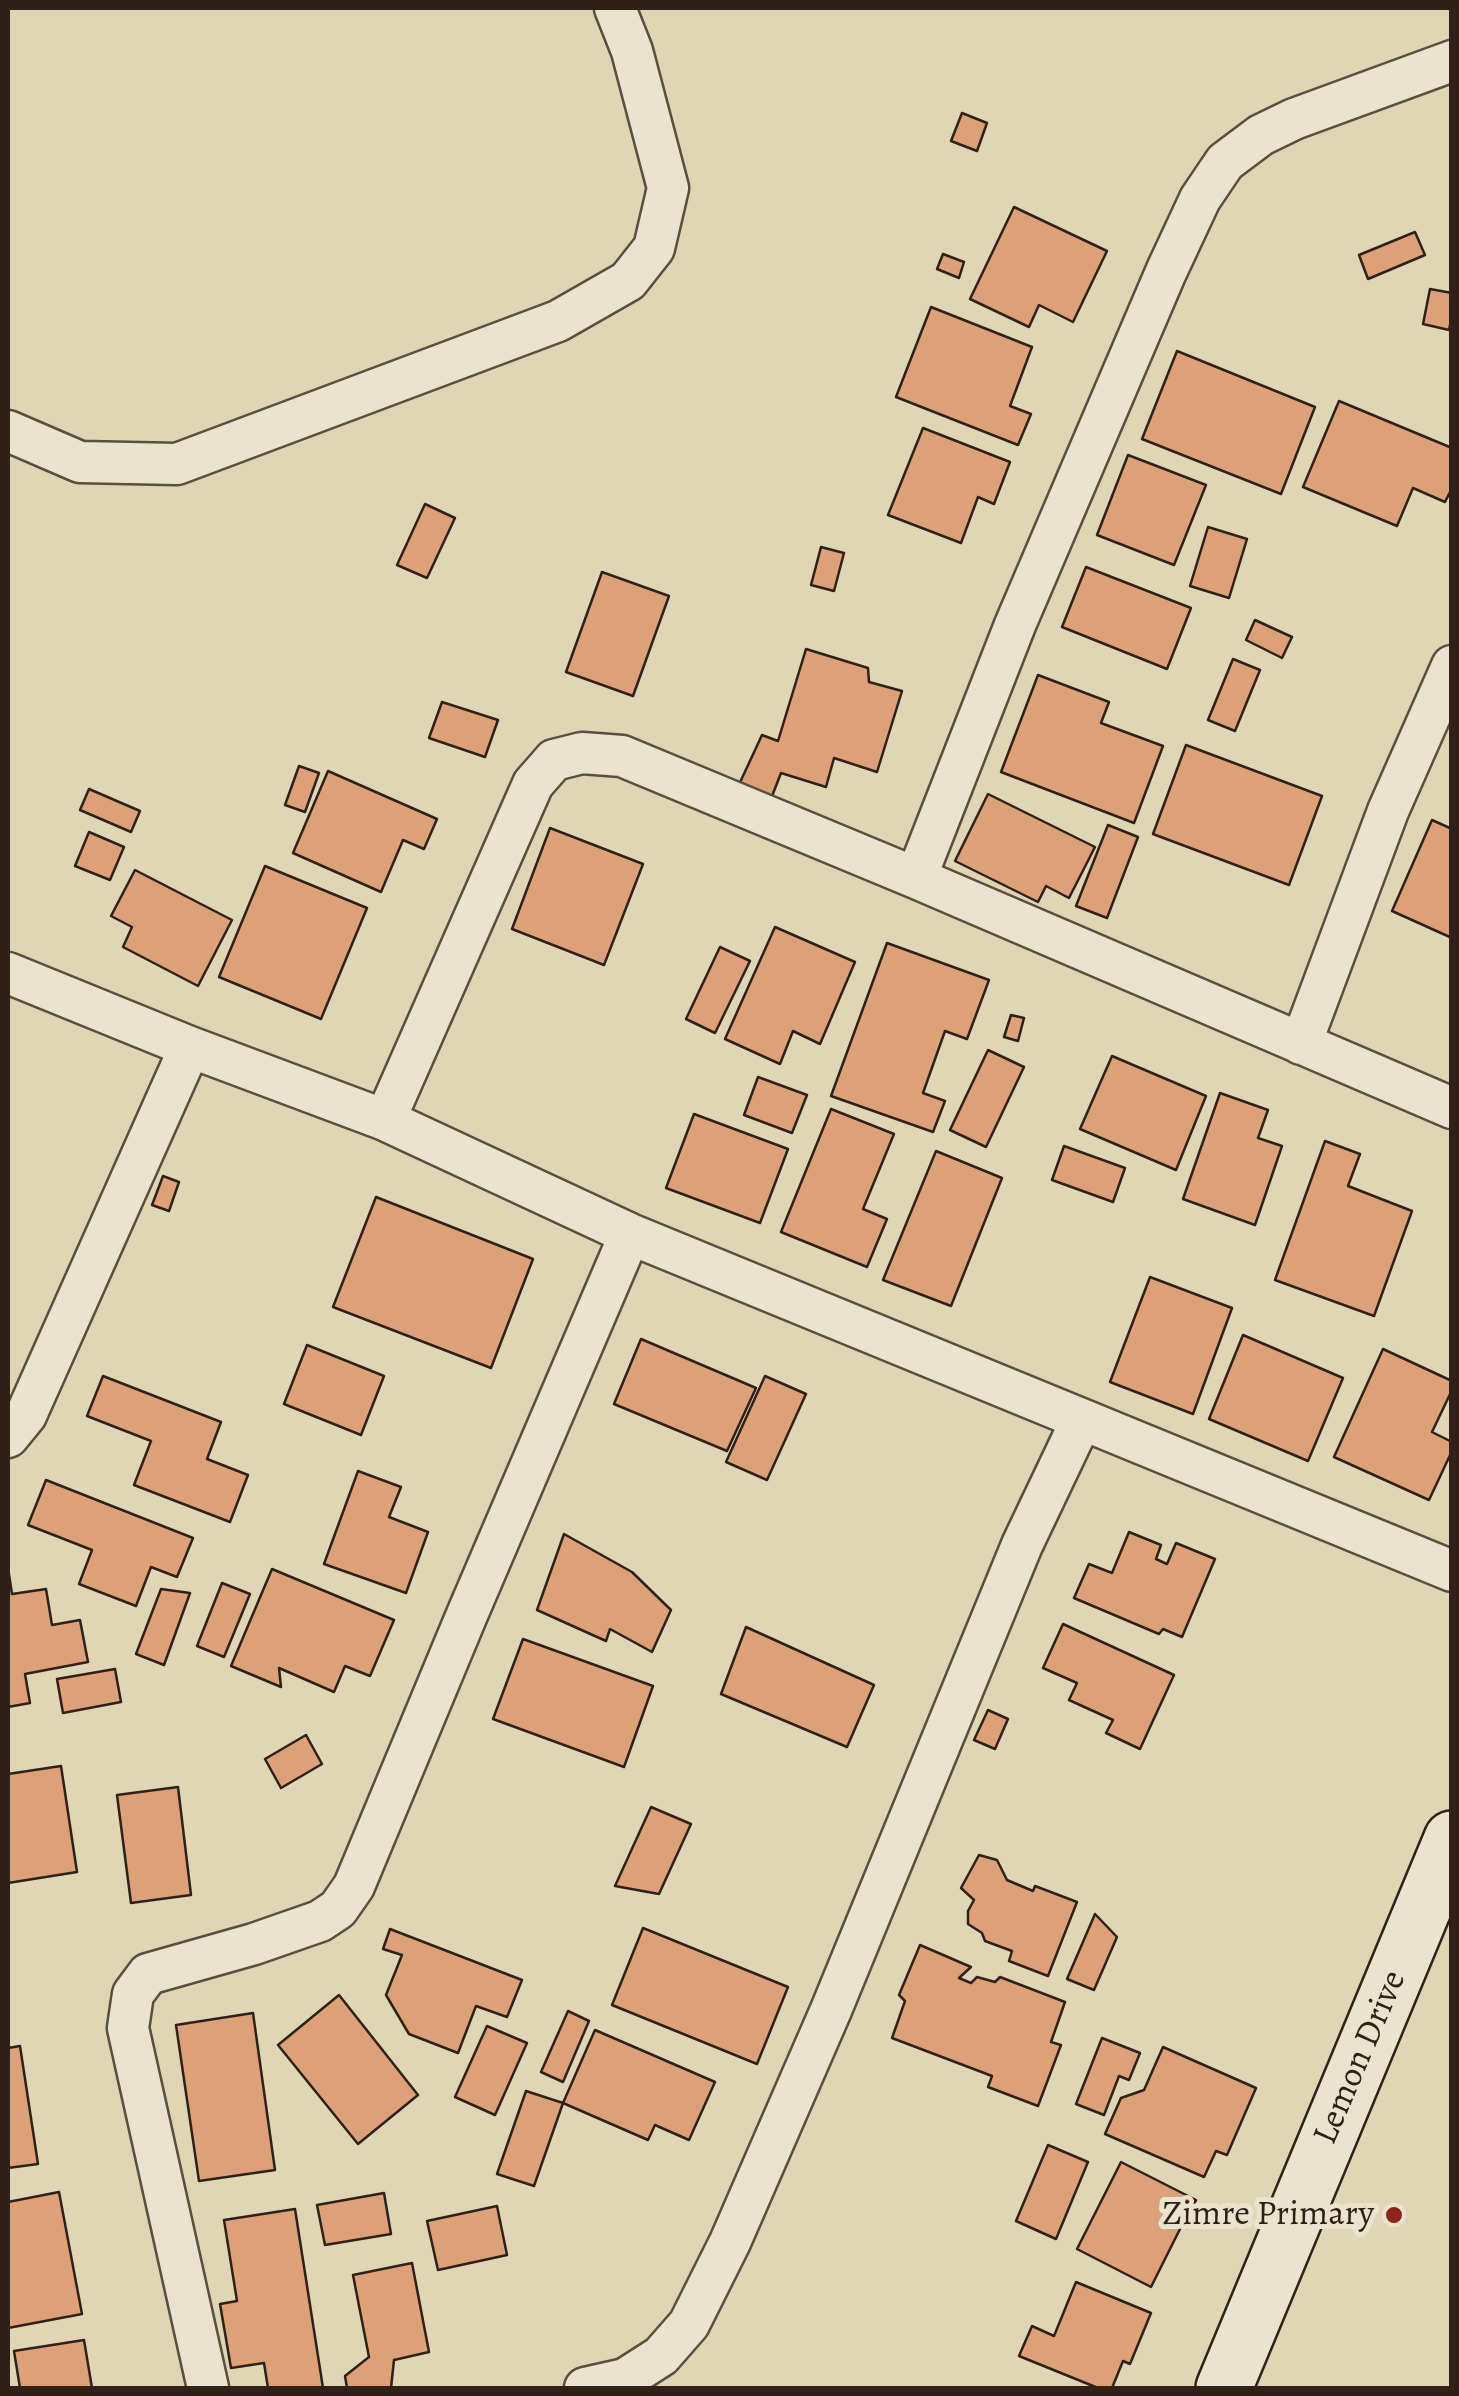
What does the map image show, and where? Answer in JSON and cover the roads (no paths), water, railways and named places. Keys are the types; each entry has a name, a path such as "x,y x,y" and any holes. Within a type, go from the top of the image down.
{"street":[{"path":"8,431 80,462 177,464 558,321 628,281 654,248 668,188 632,51 615,8"},
{"path":"916,878 1016,626 1200,199 1225,162 1261,135 1294,118 1452,61"},
{"path":"1301,1044 1388,810 1452,666"},
{"path":"386,1120 533,784 554,760 582,754 622,756 1452,1108"},
{"path":"8,972 190,1047 386,1120 630,1234 1452,1572"},
{"path":"8,1438 26,1415 190,1047"},
{"path":"208,2388 128,2028 132,1994 148,1974 320,1922 338,1909 354,1886 630,1234"},
{"path":"585,2388 625,2379 661,2356 689,2324 730,2242 1022,1546 1081,1421"},
{"name":"Lemon Drive","path":"1224,2388 1452,1839"}],"place":[{"name":"Zimre Primary","path":"1394,2215"}]}
